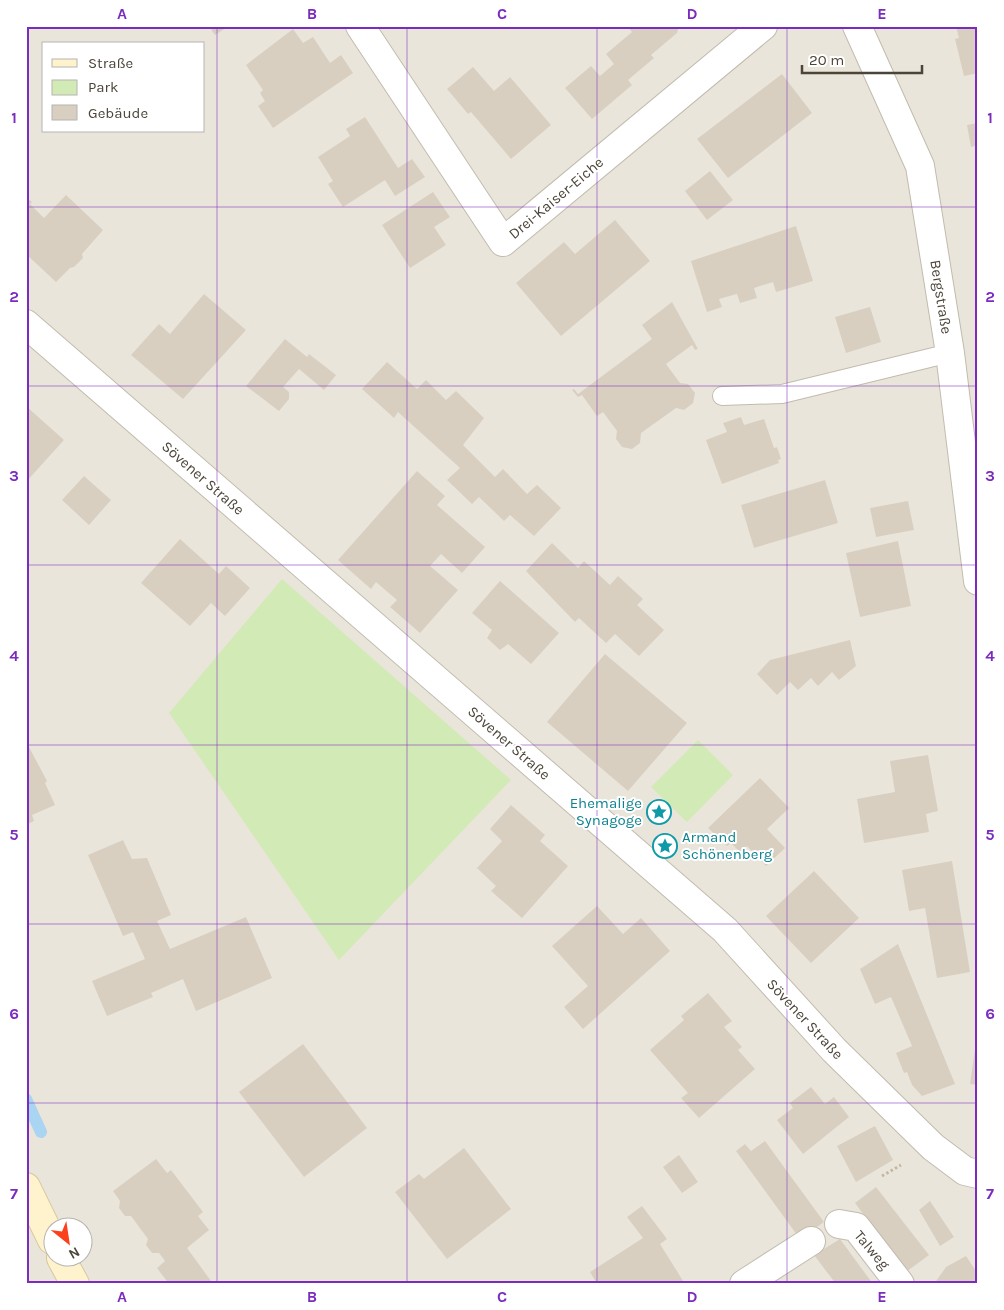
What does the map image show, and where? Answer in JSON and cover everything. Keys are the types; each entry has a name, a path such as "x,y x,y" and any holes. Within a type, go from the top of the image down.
{"main road":[{"path":"26,1187 42,1220"},
{"path":"66,1268 75,1284"}],"street":[{"name":"Drei-Kaiser-Eiche","path":"360,26 503,242 763,26"},
{"name":"Bergstraße","path":"857,26 920,166 950,353 976,547 978,581"},
{"name":"Sövener Straße","path":"26,324 725,930 834,1050 933,1147 965,1171 978,1174"},
{"name":"Talweg","path":"839,1224 856,1227 900,1284"},
{"path":"744,1284 811,1241"}],"lane":[{"path":"722,396 782,394 950,353"}],"shaded area":[{"path":"26,26 978,26 978,1284 26,1284"}],"green space":[{"path":"282,579 511,780 339,960 169,713"},
{"path":"698,740 733,775 687,822 651,787"}],"building":[{"path":"209,26 229,26 215,35"},
{"path":"627,26 679,26 677,33 651,55 654,58 628,80 632,85 592,119 565,88 591,66 600,76 614,64 606,54 632,32"},
{"path":"956,26 978,26 978,73 964,76 955,39 959,38"},
{"path":"293,29 303,43 313,37 330,63 341,55 353,73 273,128 258,106 265,101 260,93 263,90 246,65"},
{"path":"473,67 494,91 510,77 551,125 511,159 471,112 468,114 447,89"},
{"path":"782,74 812,113 728,178 697,139"},
{"path":"365,117 398,168 412,159 425,177 395,196 385,180 343,207 328,184 333,181 318,157 350,136 346,129"},
{"path":"978,123 978,145 971,147 967,125"},
{"path":"710,171 733,200 707,220 685,191"},
{"path":"433,192 450,217 434,227 446,245 410,268 382,225"},
{"path":"66,195 103,230 82,254 83,258 56,282 26,254 26,197 32,202 30,204 44,218"},
{"path":"615,220 650,261 561,336 516,283 564,242 575,254"},
{"path":"796,226 813,281 776,292 773,282 754,288 757,298 740,303 737,294 719,299 722,307 707,312 691,261"},
{"path":"204,294 246,330 183,399 131,355 159,324 170,334"},
{"path":"672,302 698,349 695,350 692,345 666,364 680,383 688,384 695,393 693,403 684,410 676,408 641,433 640,443 632,449 622,447 616,439 617,431 603,412 597,416 582,395 578,397 572,390 574,389 578,394 652,339 642,325"},
{"path":"870,307 881,342 846,353 835,317"},
{"path":"285,339 307,357 309,354 336,375 324,390 299,369 283,387 289,392 289,399 279,411 246,386"},
{"path":"387,362 417,389 426,380 446,400 456,391 484,418 463,445 495,477 503,469 527,494 537,485 561,508 534,536 510,515 504,521 479,497 472,504 447,480 460,468 398,412 394,418 362,389"},
{"path":"26,406 64,440 26,482"},
{"path":"741,417 744,425 764,419 774,448 777,447 781,459 778,460 779,463 722,484 706,440 727,432 723,423"},
{"path":"417,471 445,496 437,505 485,547 462,573 441,554 430,566 458,590 420,633 390,607 397,600 376,582 371,589 338,560"},
{"path":"84,476 111,500 89,525 62,500"},
{"path":"825,480 838,523 754,548 741,505"},
{"path":"908,501 914,530 876,537 870,508"},
{"path":"180,539 219,574 226,566 250,588 225,616 211,603 190,626 141,583"},
{"path":"898,541 911,606 860,617 846,553"},
{"path":"552,543 578,568 584,561 610,585 618,576 643,599 637,605 664,630 639,656 615,634 606,643 579,618 575,622 526,571"},
{"path":"500,581 559,633 531,664 508,644 500,650 487,638 492,630 472,613"},
{"path":"850,640 856,666 839,680 832,672 818,686 811,678 798,690 790,682 777,695 757,674 770,660"},
{"path":"605,654 687,723 628,791 547,722"},
{"path":"29,747 47,781 45,783 55,805 32,815 34,821 26,825 26,748"},
{"path":"928,755 938,811 926,814 929,832 864,843 857,799 895,792 890,761"},
{"path":"760,778 789,808 767,829 785,848 766,866 747,846 740,852 731,843 727,846 708,828"},
{"path":"511,805 545,835 540,841 568,866 522,918 491,891 496,886 477,868 502,841 490,829"},
{"path":"123,840 132,859 147,858 171,915 157,921 170,949 246,917 272,978 196,1011 183,979 151,993 153,997 107,1016 92,981 145,959 133,932 123,936 88,855"},
{"path":"952,861 970,972 937,978 925,908 909,911 902,870"},
{"path":"814,871 859,918 811,963 766,916"},
{"path":"597,906 623,934 641,918 670,951 583,1029 564,1007 588,986 552,946"},
{"path":"898,944 955,1084 922,1096 912,1085 907,1072 904,1073 896,1053 912,1046 891,997 875,1004 860,969"},
{"path":"708,993 732,1021 724,1027 742,1047 738,1050 755,1069 699,1118 681,1098 688,1093 650,1050 684,1020 681,1016"},
{"path":"976,1042 978,1042 978,1085 970,1084"},
{"path":"303,1044 367,1128 304,1177 239,1092"},
{"path":"811,1087 825,1104 834,1097 849,1117 803,1154 777,1120 793,1108 790,1103"},
{"path":"875,1126 893,1160 856,1182 837,1146"},
{"path":"765,1141 824,1222 800,1239 736,1151 745,1144 751,1151"},
{"path":"464,1148 511,1209 447,1259 395,1192 419,1174 424,1179"},
{"path":"679,1155 698,1182 682,1193 663,1167"},
{"path":"156,1159 167,1173 171,1170 203,1212 198,1216 209,1230 187,1248 211,1281 208,1284 169,1284 157,1268 165,1261 159,1253 152,1253 146,1245 148,1239 131,1216 125,1216 119,1208 120,1201 113,1191"},
{"path":"876,1187 929,1255 906,1272 855,1203"},
{"path":"930,1201 954,1237 940,1246 919,1210"},
{"path":"642,1206 667,1239 660,1244 685,1284 597,1284 590,1272 643,1238 627,1217"},
{"path":"840,1239 873,1284 836,1284 814,1255"},
{"path":"966,1256 978,1274 978,1284 934,1284 946,1267"}],"waterway":[{"path":"26,1099 41,1132"}],"place":[{"name":"Ehemalige Synagoge","path":"659,812"},
{"name":"Armand Schönenberg","path":"665,846"}]}
